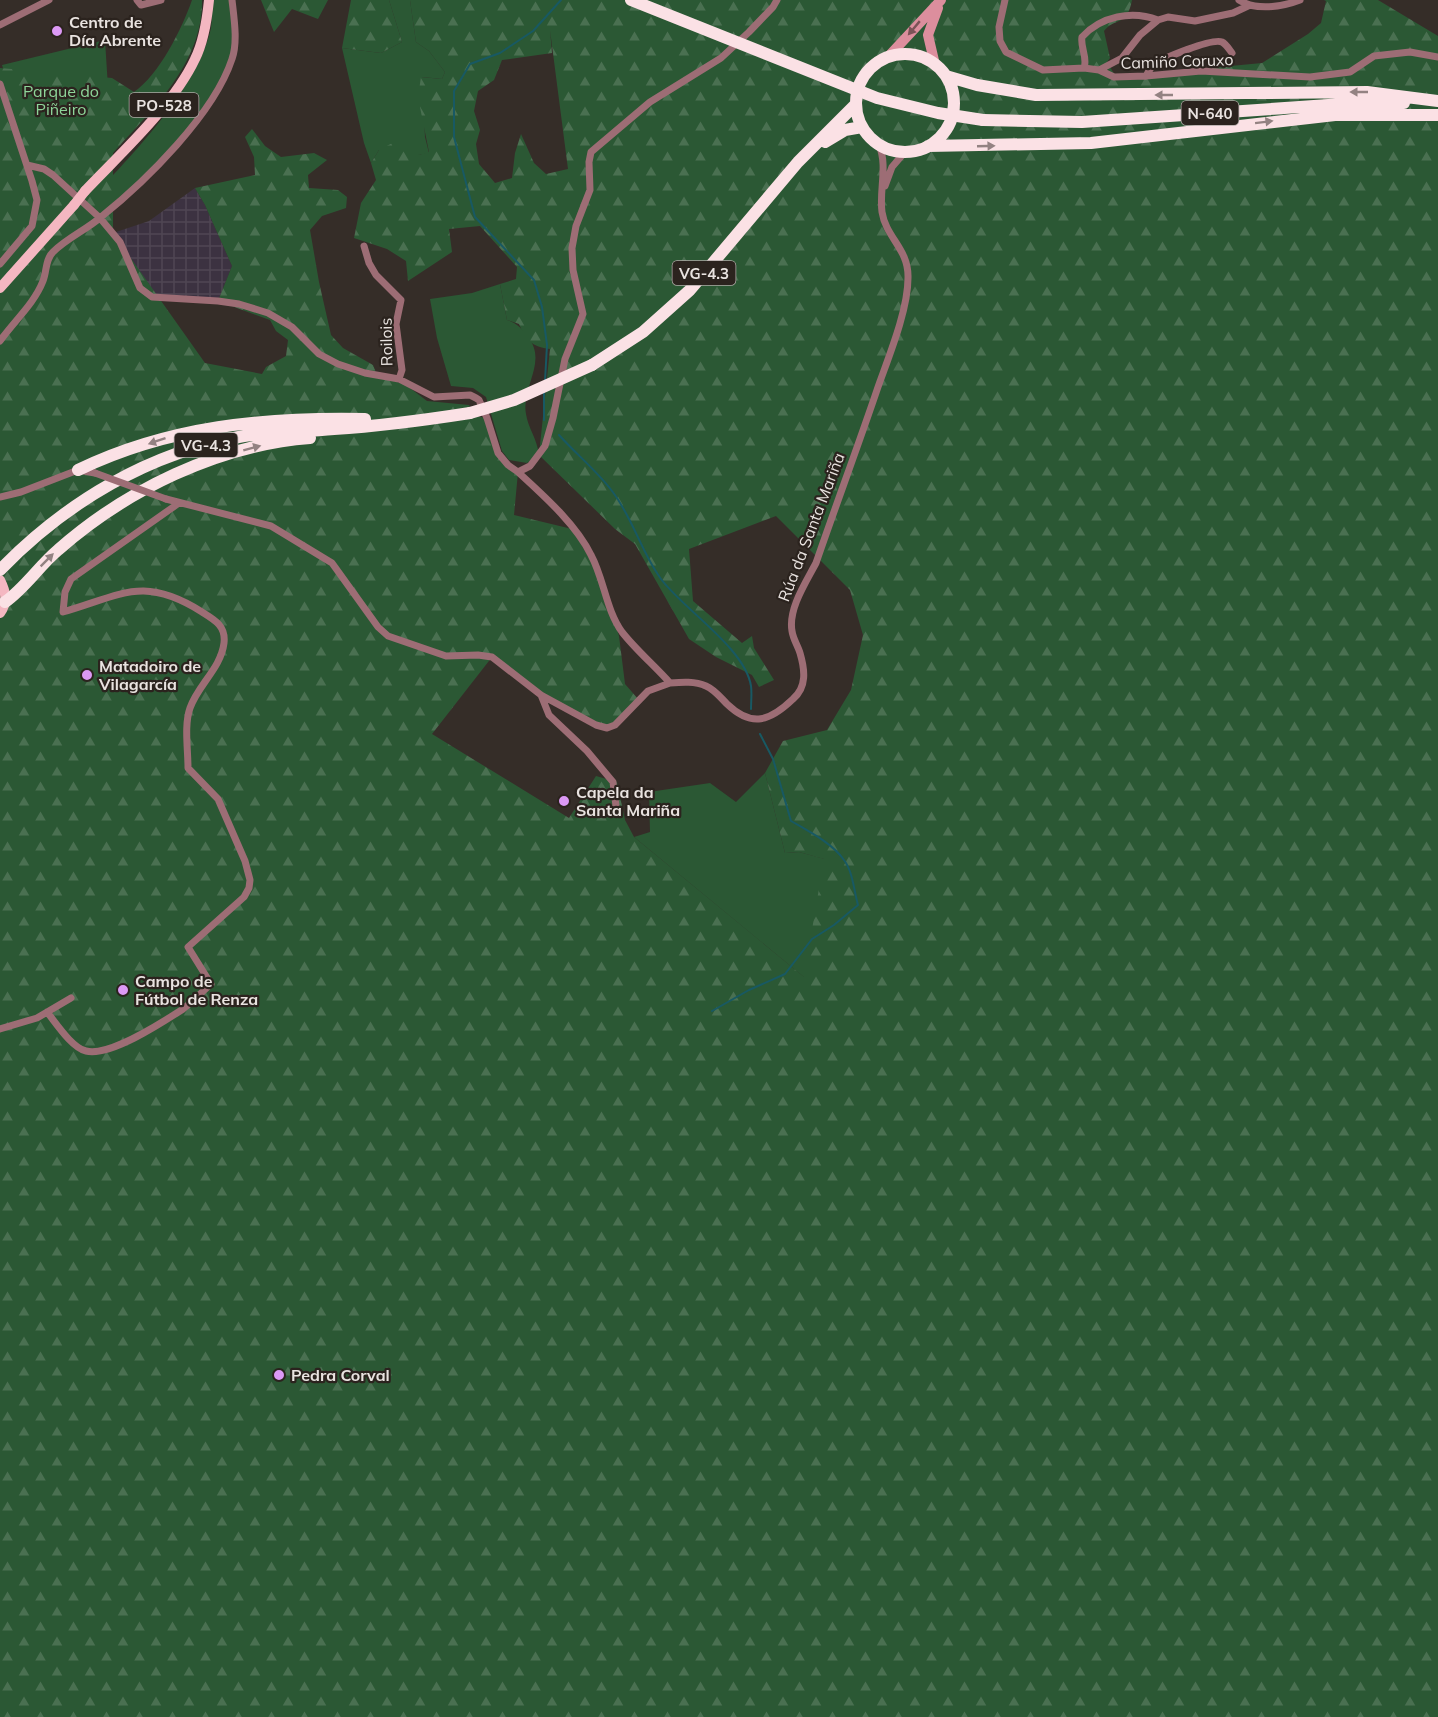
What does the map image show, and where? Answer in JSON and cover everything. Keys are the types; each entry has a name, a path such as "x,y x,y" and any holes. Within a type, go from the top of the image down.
{"highway":[{"name":"N-640","path":"631,0 877,98 938,113 983,120 1082,122 1343,104 1401,103 1438,108"},
{"path":"928,146 945,132 952,116 953,98 946,76 935,65 915,56 902,54 888,57 865,74 860,82 855,105 862,127 869,138 892,151 905,152 928,146 1091,143 1335,115 1438,115"},
{"path":"946,76 977,85 1036,95 1366,92 1438,101"},
{"name":"VG-4.3","path":"0,570 41,531 90,495 132,472 183,453 243,436 423,421 470,413 514,400 592,365 643,332 690,290 798,162 855,105"},
{"name":"VG-4.3","path":"798,162 838,133 853,127 862,127"},
{"path":"78,470 166,438 205,428 243,423 302,420 423,421"},
{"path":"3,607 56,551 82,530 149,485 177,472 258,446 300,438 387,431 423,421"}],"main road":[{"name":"PO-528","path":"0,288 152,119 186,77 203,38 209,0"},
{"path":"1,583 3,607"}],"street":[{"path":"0,25 49,0"},
{"path":"137,0 141,5 161,0"},
{"path":"0,341 39,290 50,255 67,240 100,218 159,164 193,125 217,90 233,58 235,30 232,0"},
{"path":"518,472 530,466 545,446 565,359 583,314 573,270 572,248 576,226 590,190 591,152 650,102 721,58 749,32 777,0"},
{"path":"888,57 942,0"},
{"path":"935,65 928,35 934,12 942,0"},
{"name":"Camiño Coruxo","path":"1005,0 1000,41 1006,52 1043,70 1084,68 1099,70 1114,77 1202,71 1310,77 1350,72 1374,56 1410,52 1438,57"},
{"path":"1239,0 1248,6"},
{"path":"1099,70 1122,58 1140,35 1158,20 1168,17 1195,21 1233,13 1248,6 1281,6 1300,0"},
{"path":"1084,68 1086,64 1081,43 1082,37 1098,23 1126,15 1158,20"},
{"path":"1146,76 1152,66 1158,62 1205,43 1221,42 1232,53"},
{"path":"0,84 37,200 32,225 0,264"},
{"name":"Rúa da Santa Mariña","path":"670,682 706,686 717,692 739,715 752,719 769,718 781,711 804,686 800,653 791,631 794,614 801,591 816,563 887,363 902,314 908,279 904,254 885,226 882,210 883,155 879,145"},
{"name":"Rúa da Santa Mariña","path":"882,197 892,167 905,152"},
{"path":"0,497 21,492 78,470 95,473 179,503 271,526 332,563 378,627 388,636 446,656 492,657 541,695 596,725 607,728 615,725 648,691 670,682 621,632 601,578 584,543 550,502 508,465 498,453 488,418 479,400 470,395 434,397 399,379 365,373 329,359 319,354 292,327 268,313 239,304 218,301 152,297 140,288 120,242 100,218 53,175 44,169 27,165"},
{"name":"Roilois","path":"364,246 369,263 376,275 401,300 396,324 402,370 399,379"},
{"path":"47,1012 76,1046 84,1051 93,1052 118,1045 184,1008 211,984 188,947 244,897 249,888 250,880 245,861 218,799 188,768 189,710 221,658 225,641 223,628 217,621 186,601 154,592 122,592 63,612 65,592 71,579 179,503"},
{"path":"541,695 549,715 587,751 613,782 617,814"},
{"path":"0,1029 37,1018 71,998"}],"shaded area":[{"path":"195,188 232,266 218,301 152,297 113,233 149,221"}],"green space":[{"path":"192,0 202,0 200,23 185,65 159,102 113,153 113,233 205,363 262,374 266,367 286,356 288,340 276,331 270,320 218,301 232,266 195,188 255,175 254,157 245,137 252,129 265,146 281,157 314,153 327,160 308,175 309,188 338,190 347,197 346,208 322,216 310,230 331,335 343,348 373,365 377,375 406,385 427,401 469,405 475,416 487,418 498,453 518,472 514,515 572,529 601,578 619,636 625,684 638,699 615,725 607,728 541,695 492,657 432,734 569,818 596,776 617,782 625,820 634,837 804,977 824,859 799,852 785,853 765,773 783,741 827,730 851,690 863,635 850,590 776,516 689,549 693,601 742,643 752,636 754,648 774,680 759,687 752,675 716,657 689,639 635,544 615,529 539,455 550,349 534,344 524,334 519,324 507,320 500,284 516,279 517,267 480,226 449,229 452,252 408,281 406,261 387,249 354,238 361,203 376,180 371,163 379,150 404,137 419,155 429,152 418,97 421,77 442,79 445,72 429,51 416,42 410,0 1132,0 1130,9 1124,18 1104,31 1110,58 1107,62 1116,77 1262,63 1308,34 1321,23 1326,1 1324,0 1378,0 1438,36 1438,1717 0,1717 0,68 112,78 134,92 161,63","holes":["550,30 568,169 546,174 534,163 521,134 515,153 512,178 495,183 479,164 476,144 480,130 474,111 478,91 494,80 502,60 552,53"]},
{"path":"213,0 231,0 233,55 213,96 159,164 100,214 89,201 142,143 177,98 192,74 204,51 211,28"},
{"path":"261,0 328,0 318,19 292,9 274,32"},
{"path":"351,0 389,0 402,42 381,53 342,48"},
{"path":"389,0 410,0 416,42 429,51 445,72 442,79 422,77 425,137 429,153 419,155 379,150 371,163 364,143 342,48 381,53 402,42"},
{"name":"Parque do Piñeiro","path":"105,40 112,150 31,160 2,65"},
{"path":"500,284 507,320 517,325 526,334 533,346 535,356 535,365 525,404 527,419 539,455 527,463 509,460 502,451 486,397 473,388 451,386 437,338 430,299 472,293"},
{"path":"765,773 785,853 799,852 825,859 811,983 634,837 650,832 649,792 710,783 736,802"}],"waterway":[{"path":"545,381 547,345 542,307 534,280 475,217 454,137 454,91 470,64 500,53 533,31 561,0"},
{"path":"544,390 544,420"},
{"path":"559,435 612,491 626,512 661,579 738,657 751,686 751,709"},
{"path":"712,1011 749,990 785,974 812,939 834,925 858,905 851,876 844,860 826,843 791,821 773,759 760,734"}],"place":[{"name":"Centro de Día Abrente","path":"57,31"},
{"name":"Matadoiro de Vilagarcía","path":"87,675"},
{"name":"Capela da Santa Mariña","path":"564,801"},
{"name":"Campo de Fútbol de Renza","path":"123,990"},
{"name":"Pedra Corval","path":"279,1375"}]}
